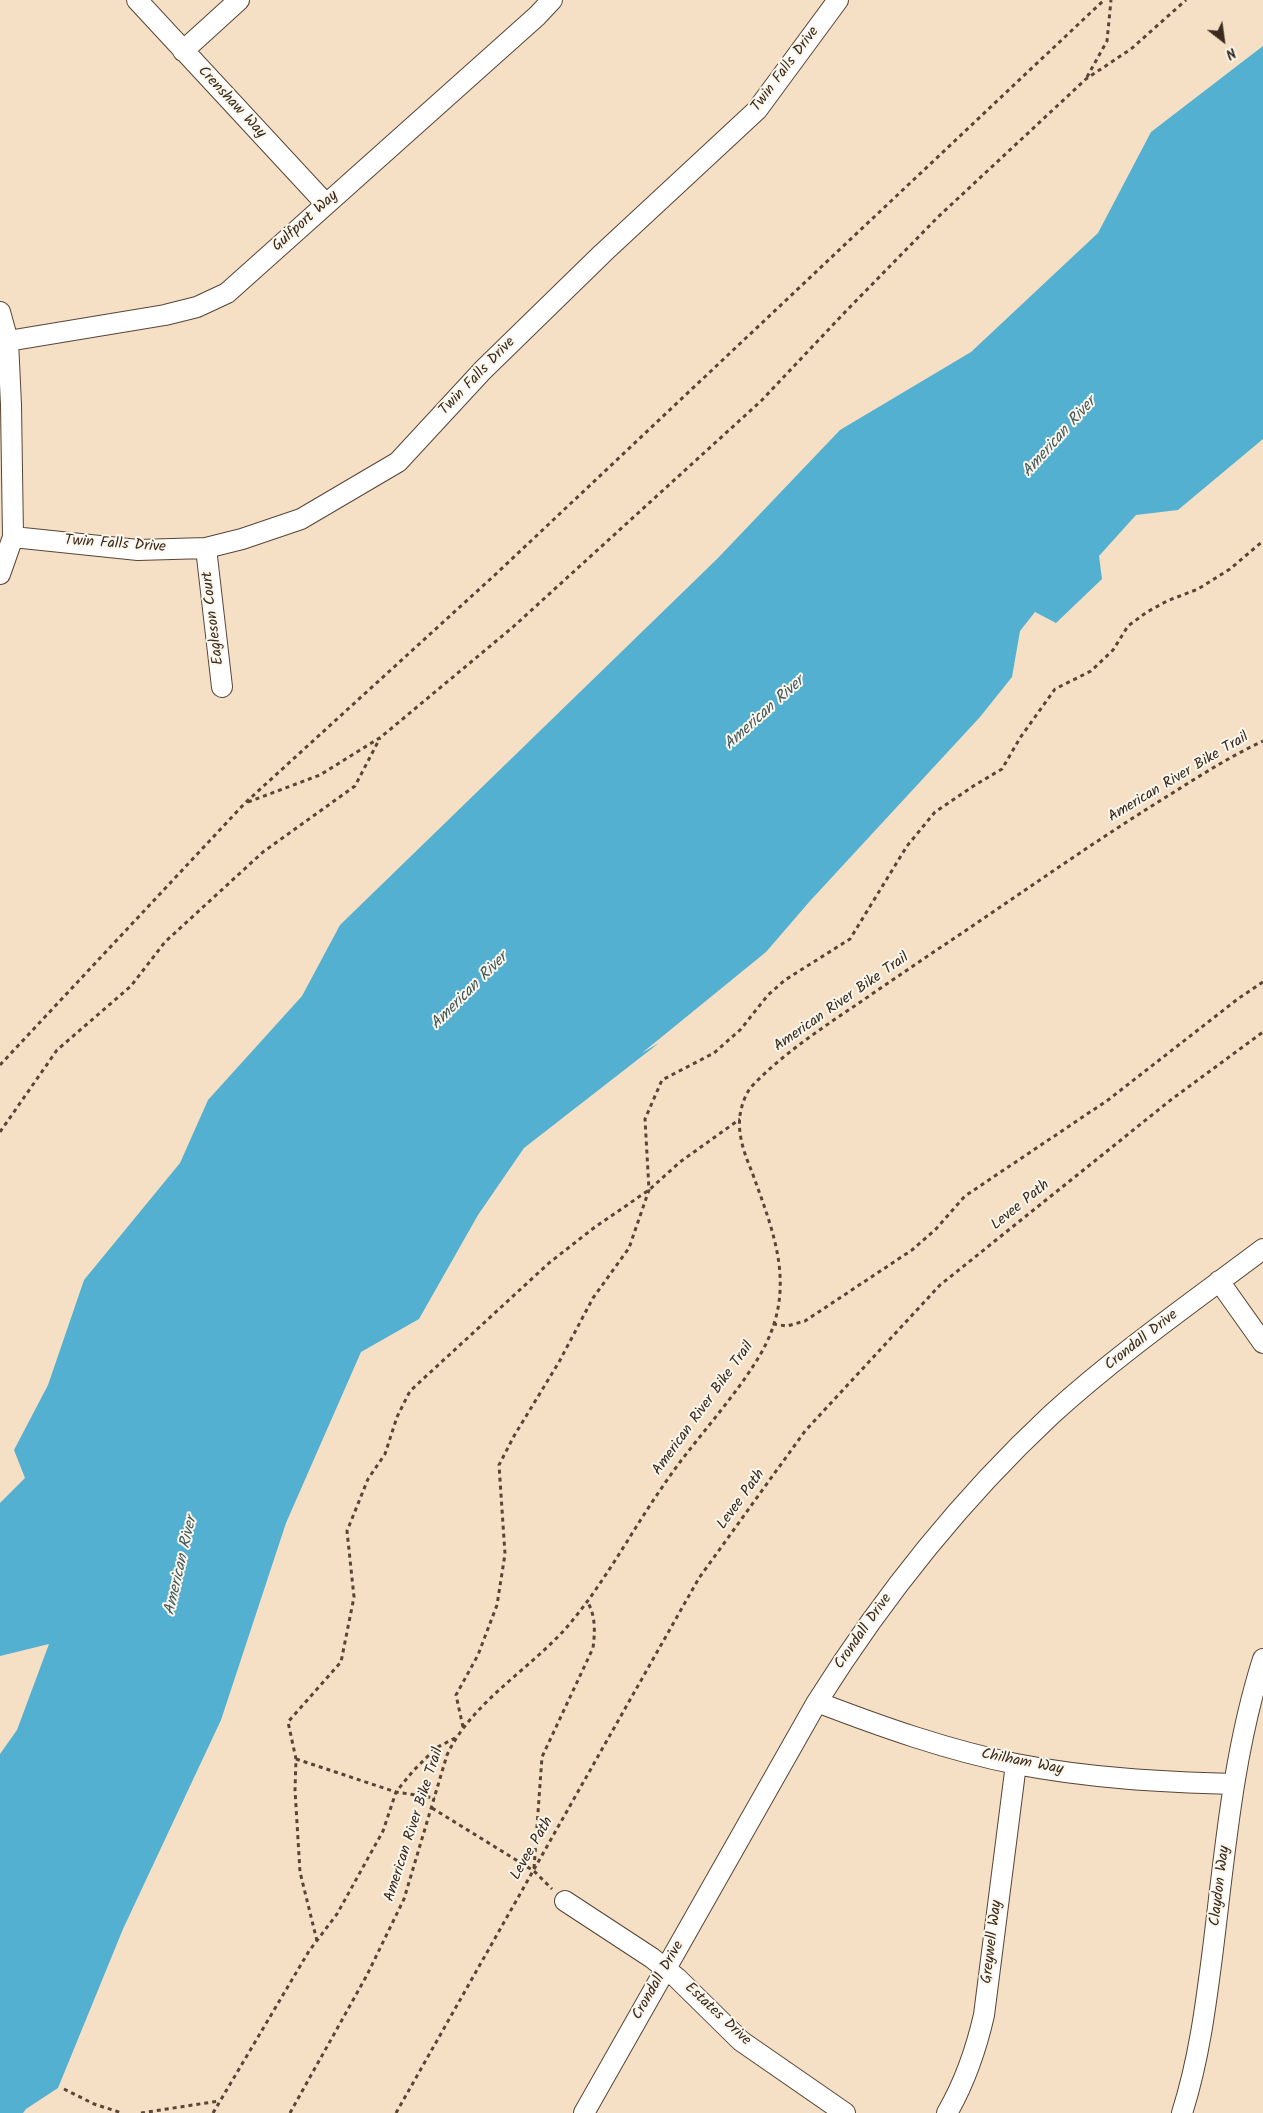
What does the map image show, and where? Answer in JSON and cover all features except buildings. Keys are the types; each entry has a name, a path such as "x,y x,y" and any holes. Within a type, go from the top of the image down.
{"street":[{"name":"Crenshaw Way","path":"137,0 326,204"},
{"path":"183,51 239,0"},
{"name":"Gulfport Way","path":"8,341 165,315 197,307 227,293 537,16 552,0"},
{"name":"Twin Falls Drive","path":"13,537 138,550 206,548 242,539 301,519 398,462 490,363 603,253 757,110 838,0"},
{"path":"0,312 8,341 13,537 0,574"},
{"name":"Eagleson Court","path":"206,548 222,687"},
{"name":"Crondall Drive","path":"584,2113 817,1702 847,1655 899,1582 956,1512 1003,1462 1052,1415 1121,1356 1263,1249"},
{"path":"1220,1282 1263,1343"},
{"name":"Claydon Way","path":"1182,2113 1199,2047 1234,1784 1243,1732 1263,1659"},
{"name":"Chilham Way","path":"817,1702 890,1730 1016,1764 1082,1774 1153,1781 1234,1784"},
{"name":"Greywell Way","path":"947,2113 966,2075 977,2045 984,2015 1016,1764"},
{"name":"Estates Drive","path":"565,1901 666,1968 741,2041 845,2113"}],"path":[{"path":"0,1065 245,803 497,573 1104,0"},
{"path":"1086,79 1107,41 1111,0"},
{"path":"245,803 320,775 381,737 513,626 761,400 938,217 1086,79 1131,49 1186,0"},
{"path":"463,1727 456,1695 478,1655 497,1605 505,1554 499,1465 514,1436 559,1362 593,1298 629,1248 649,1190 645,1119 662,1080 714,1052 741,1029 768,995 785,980 850,939 908,846 935,812 975,785 1002,770 1020,738 1055,689 1091,670 1113,650 1128,626 1147,612 1167,601 1198,589 1230,569 1263,541"},
{"path":"0,1132 57,1050 131,986 165,942 263,852 355,786 381,737"},
{"name":"American River Bike Trail","path":"290,2113 391,1928 404,1899 436,1798 447,1755 455,1738 463,1727 547,1647 587,1602 664,1484 762,1352 773,1324 780,1295 781,1274 776,1241 744,1150 740,1119 741,1109 749,1089 810,1036 1128,821 1234,755 1263,741"},
{"path":"773,1324 787,1326 805,1321 912,1250 936,1229 965,1196 1108,1100 1238,998 1263,982"},
{"name":"Levee Path","path":"396,2113 699,1578 805,1431 940,1285 1172,1099 1263,1032"},
{"path":"317,1941 300,1872 296,1759 288,1722 341,1662 354,1597 348,1531 368,1479 385,1454 397,1417 410,1391 549,1262 595,1227 649,1190 680,1162 740,1119"},
{"path":"534,1871 542,1757 593,1648 595,1631 591,1608 587,1602"},
{"path":"213,2113 317,1941 338,1914 383,1831 396,1792 413,1771 436,1748 455,1738"},
{"path":"296,1759 396,1792 436,1798"},
{"path":"432,1808 534,1871 565,1901"},
{"path":"64,2089 94,2104 122,2113"},
{"path":"141,2113 220,2101"}],"water":[{"name":"American River","path":"1263,46 1263,439 1178,510 1136,515 1099,556 1102,579 1056,623 1035,612 1020,631 1012,677 980,717 810,901 766,952 642,1053 659,1043 524,1148 478,1215 419,1319 361,1352 286,1523 221,1720 123,1929 58,2088 26,2109 23,2113 0,2113 0,1754 17,1730 49,1644 0,1656 0,1503 25,1478 14,1450 48,1385 84,1280 180,1163 208,1100 302,996 340,925 717,559 840,430 971,352 1098,233 1151,132"}]}
